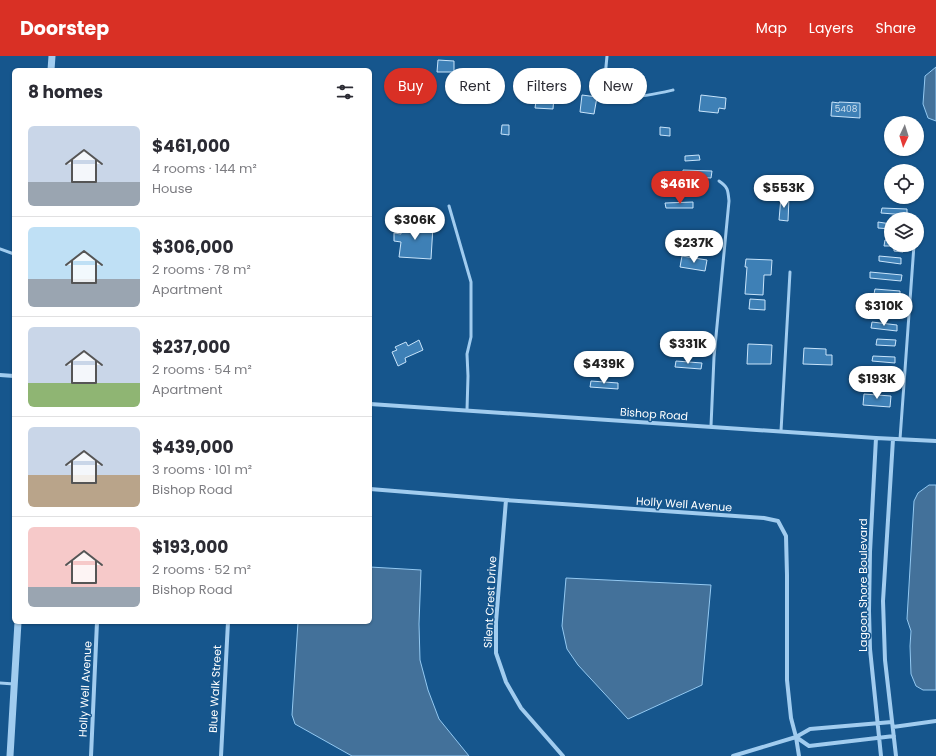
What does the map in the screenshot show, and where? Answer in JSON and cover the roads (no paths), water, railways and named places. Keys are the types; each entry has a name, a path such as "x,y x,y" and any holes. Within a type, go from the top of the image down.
{"street":[{"path":"51,68 52,56"},
{"path":"0,375 12,376"},
{"name":"Bishop Road","path":"372,404 936,441"},
{"name":"Lagoon Shore Boulevard","path":"876,438 870,552 869,611 870,649 881,756"},
{"name":"Lagoon Shore Boulevard","path":"893,439 883,601 885,660 896,756"},
{"name":"Holly Well Avenue","path":"372,490 764,518 778,522 786,536 788,575 787,680 791,718 796,737"},
{"name":"Silent Crest Drive","path":"506,500 496,622 496,653 506,682 521,708 563,756"},
{"path":"10,756 18,624"},
{"name":"Holly Well Avenue","path":"91,756 97,624"},
{"name":"Blue Walk Street","path":"221,756 228,624"},
{"path":"733,756 796,737 810,729 878,723 892,724 936,722"},
{"path":"796,737 809,746 894,736"},
{"path":"796,737 799,756"}],"lane":[{"path":"607,56 605,77 606,87 610,92 620,97 633,97 673,90"},
{"path":"710,426 714,357 729,201 728,191 725,185 719,181"},
{"path":"449,206 471,282 472,337 467,354 467,410"},
{"path":"0,249 12,253"},
{"path":"900,439 913,252"},
{"path":"782,431 790,272"},
{"path":"0,683 14,684"}],"water":[{"path":"936,67 936,121 928,118 923,104 925,76"},
{"path":"929,485 936,485 936,690 923,690 916,686 911,674 911,631 907,619 914,501 918,493"},
{"path":"372,567 421,570 419,624 420,660 428,690 439,719 469,756 352,756 295,724 292,715 298,624 372,624"},
{"path":"566,578 711,585 702,685 628,719 578,665 567,649 562,626"}]}
